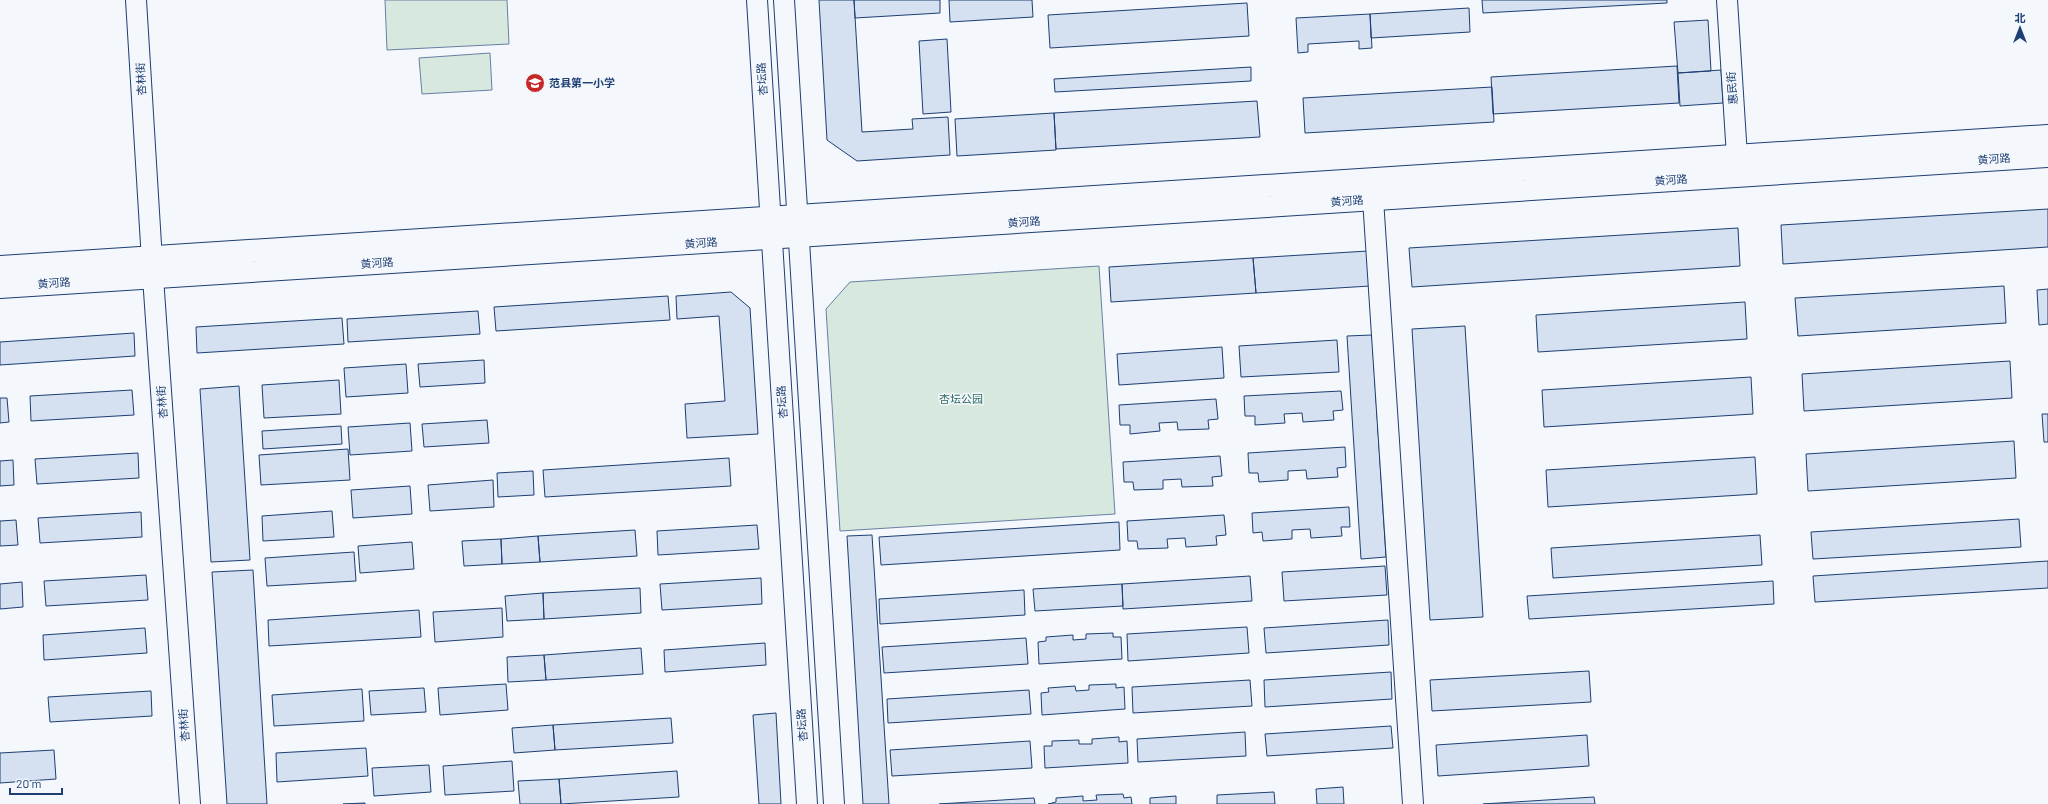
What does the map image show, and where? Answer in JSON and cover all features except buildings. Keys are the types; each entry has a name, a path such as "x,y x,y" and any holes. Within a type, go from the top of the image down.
{"main road":[{"name":"黄河路","path":"798,227 1373,199 2048,136"},
{"name":"黄河路","path":"0,267 153,267 772,229 1738,166 2048,156"},
{"name":"黄河路","path":"0,287 153,267"}],"street":[{"name":"杏林街","path":"136,0 190,804"},
{"name":"杏坛路","path":"757,0 807,804"},
{"path":"784,0 834,804"},
{"name":"惠民街","path":"1727,0 1738,166"},
{"path":"1373,199 1413,804"}],"green space":[{"path":"385,0 507,0 509,44 387,50"},
{"path":"490,53 492,90 422,94 419,58"},
{"name":"杏坛公园","path":"1099,266 1115,514 840,531 826,309 850,282"}],"place":[{"name":"范县第一小学","path":"535,83"}]}
